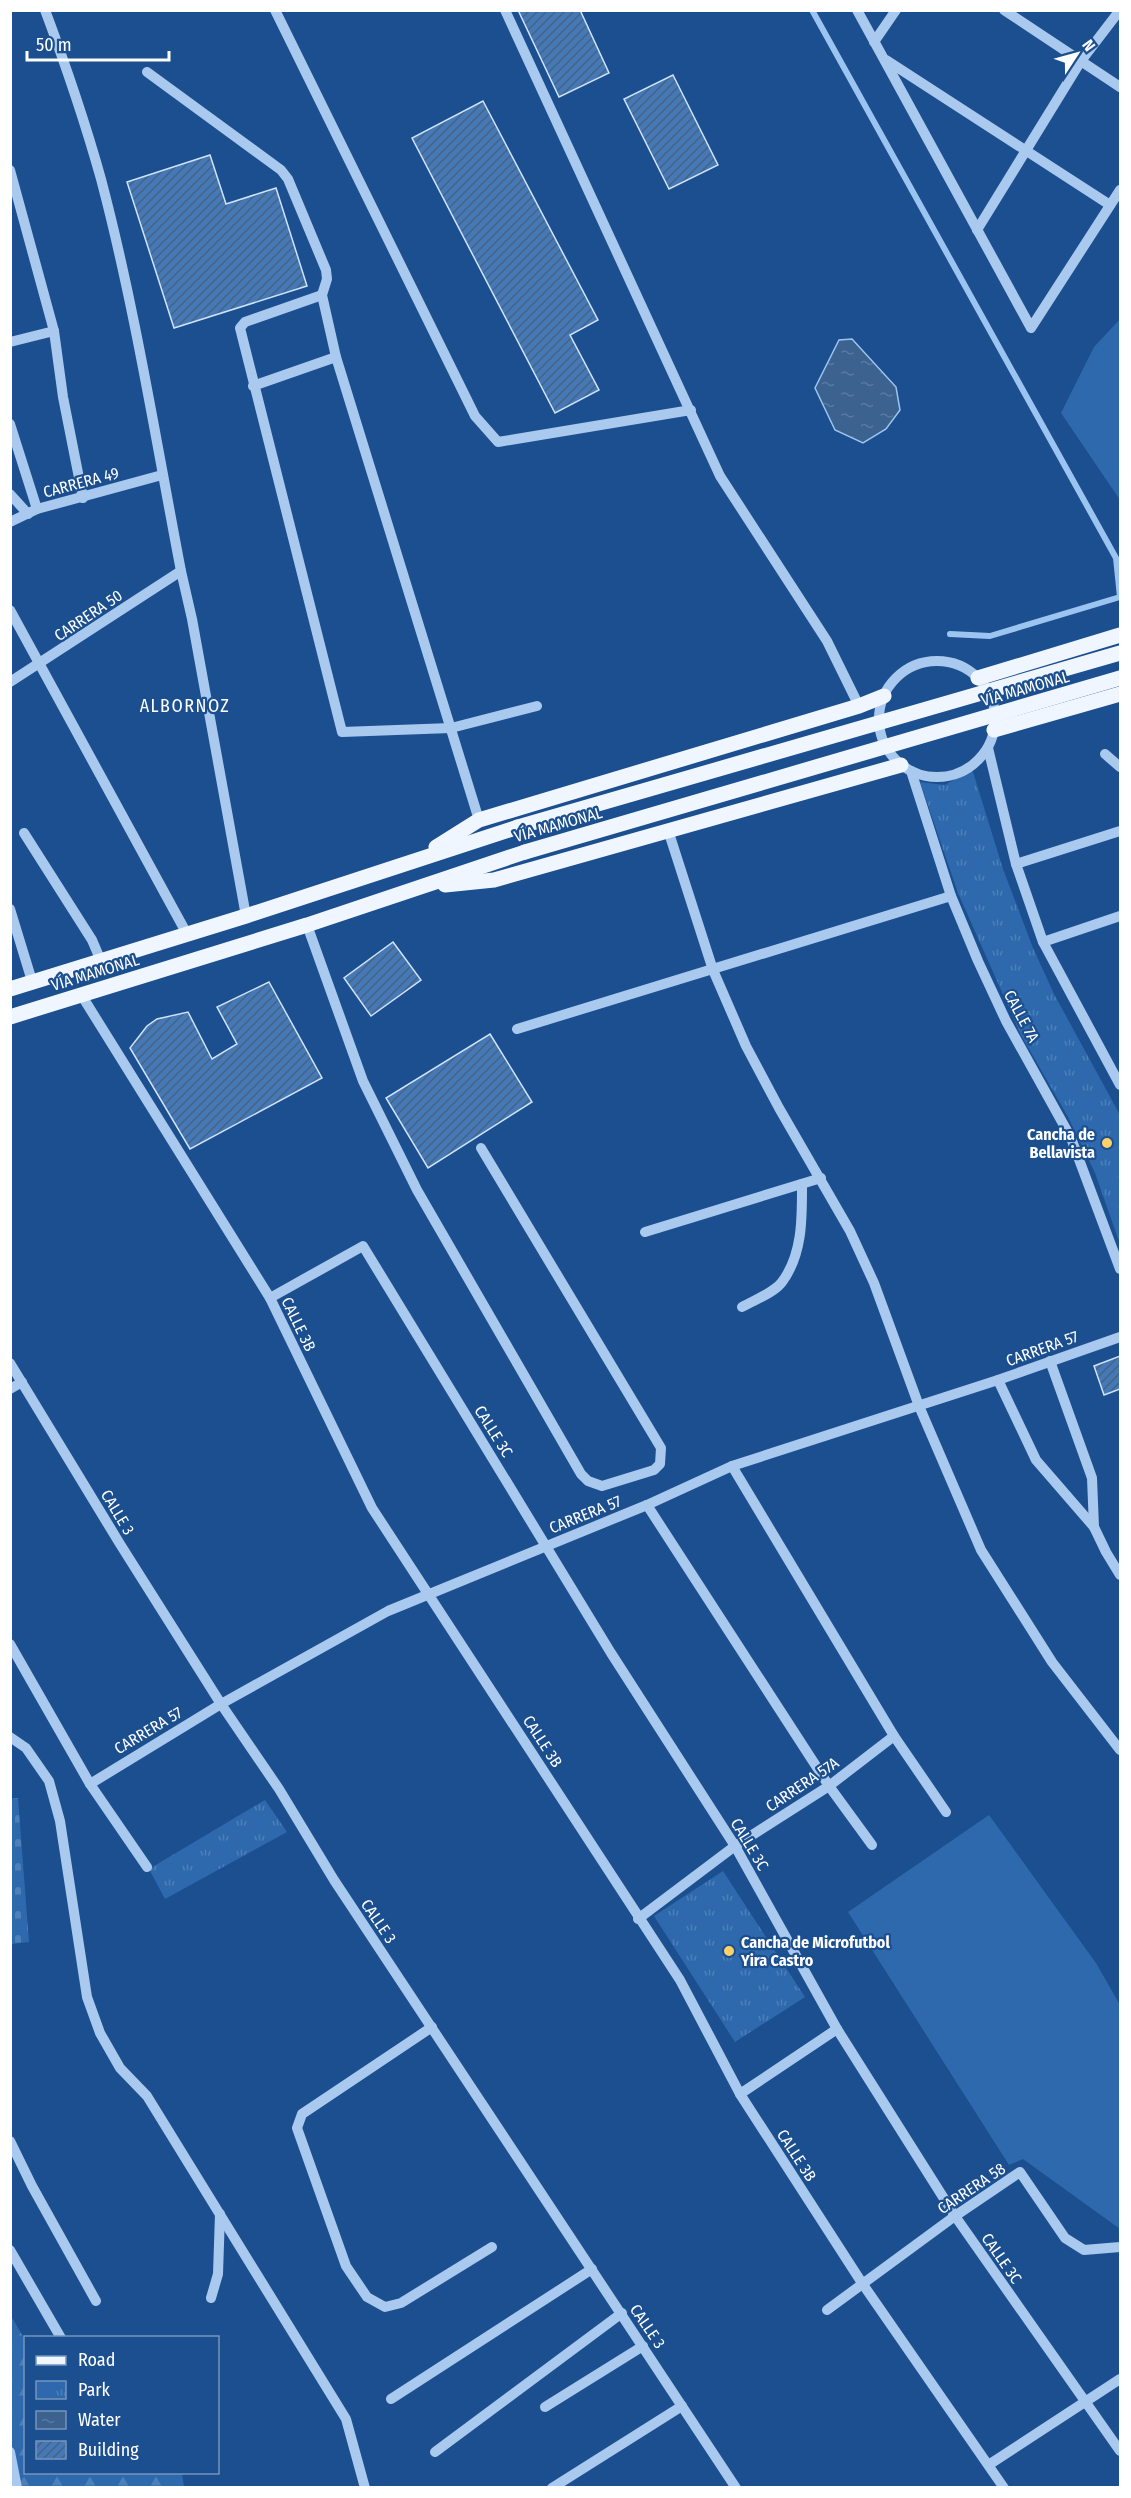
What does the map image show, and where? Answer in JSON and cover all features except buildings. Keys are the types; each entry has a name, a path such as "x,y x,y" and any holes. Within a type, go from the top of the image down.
{"main road":[{"path":"978,678 1120,635"},
{"name":"VÍA MAMONAL","path":"10,989 246,916 518,827 1120,653"},
{"name":"VÍA MAMONAL","path":"10,1017 307,925 525,852 1120,678"},
{"path":"994,730 1120,694"},
{"path":"414,861 479,820 859,706 884,696"},
{"path":"421,887 494,880 668,830 906,768"}],"street":[{"path":"45,10 73,87 101,180 142,368 192,619 246,916"},
{"path":"275,10 475,416 498,442 691,410"},
{"path":"505,10 652,335 691,410 720,476 826,641 859,706"},
{"path":"857,10 1030,328 1120,190"},
{"path":"874,42 896,10"},
{"path":"1004,10 1120,87"},
{"path":"977,230 1081,62 1120,10"},
{"path":"883,58 1110,205"},
{"path":"147,72 281,170 288,179 326,270 327,279 322,295 336,357 479,820"},
{"path":"10,170 54,331 63,397 83,498"},
{"path":"322,295 245,322 240,328 342,732 451,728 537,706"},
{"path":"10,342 54,331"},
{"path":"253,386 336,357"},
{"path":"10,424 32,511"},
{"name":"CARRERA 49","path":"10,522 32,511 162,475"},
{"path":"10,494 32,511"},
{"name":"CARRERA 50","path":"10,682 181,572"},
{"path":"10,610 187,934"},
{"path":"926,662 950,662 965,668 978,678 989,693 995,711 994,730 988,748 977,762 963,772 945,777 928,776 906,768 891,754 879,727 879,712 892,682 904,671 926,662"},
{"path":"988,748 1016,864 1043,942 1119,1078"},
{"path":"1105,754 1120,767"},
{"name":"CALLE 7A","path":"906,768 951,896 1006,1021 1075,1147 1120,1269"},
{"path":"668,830 713,970 746,1046 779,1108 821,1178 874,1283 920,1406 981,1550 1052,1662 1120,1750"},
{"path":"1016,864 1120,831"},
{"path":"24,833 92,940 101,961"},
{"path":"517,1029 951,896"},
{"path":"10,909 32,981"},
{"path":"1043,942 1120,916"},
{"path":"307,925 363,1081 407,1170 581,1474 602,1486 654,1470 660,1464 661,1448 481,1148"},
{"name":"CALLE 3B","path":"82,996 270,1298 372,1508 427,1595 517,1728 638,1919 680,1980 740,2094 862,2283 1004,2487"},
{"path":"645,1232 821,1178"},
{"path":"742,1307 781,1284 792,1262 802,1230 802,1184"},
{"name":"CALLE 3C","path":"270,1298 363,1246 611,1653 735,1846 837,2029 955,2216 1120,2451"},
{"name":"CARRERA 57","path":"90,1784 221,1704 388,1611 647,1505 732,1466 920,1406 1120,1337"},
{"path":"1050,1361 1092,1478 1094,1527"},
{"name":"CALLE 3","path":"10,1363 120,1544 221,1704 279,1789 333,1880 736,2487"},
{"path":"998,1380 1036,1460 1094,1527 1120,1575"},
{"path":"10,1389 22,1382"},
{"path":"732,1466 894,1736 946,1812"},
{"path":"647,1505 829,1786 872,1845"},
{"path":"10,1644 90,1784 147,1867"},
{"name":"CARRERA 57A","path":"638,1919 735,1846 829,1786 894,1736"},
{"path":"10,1737 26,1749 49,1781 60,1821 87,1997 100,2033 120,2068 147,2096 346,2419 365,2487"},
{"path":"432,2027 302,2114 297,2128 346,2266 367,2297 385,2307 401,2303 492,2247"},
{"path":"740,2094 837,2029"},
{"path":"10,2141 32,2186 96,2301"},
{"name":"CARRERA 58","path":"827,2310 955,2216 1020,2172 1065,2238 1084,2250 1120,2247"},
{"path":"211,2298 218,2274 220,2213"},
{"path":"10,2250 60,2336"},
{"path":"392,2399 592,2270"},
{"path":"435,2452 622,2313"},
{"path":"545,2407 643,2346"},
{"path":"990,2464 1120,2379"},
{"path":"552,2487 682,2406"},
{"path":"10,2452 20,2465 17,2487"}],"green space":[{"path":"1120,319 1120,500 1061,413 1094,347"},
{"path":"972,769 1003,869 1033,948 1054,994 1120,1115 1120,1244 1095,1173 1068,1117 1021,1035 958,893 920,782 945,785"},
{"path":"11,1798 18,1798 29,1942 11,1944"},
{"path":"265,1800 287,1832 165,1899 149,1869"},
{"path":"989,1815 1096,1963 1120,2005 1120,2229 1023,2159 1009,2165 848,1912"},
{"path":"723,1871 805,1997 735,2042 654,1916"},
{"path":"10,2314 24,2338 24,2474 182,2474 184,2487 11,2487"}],"water":[{"path":"852,339 896,387 900,410 886,429 863,443 835,430 815,388 839,340"}],"waterway":[{"path":"812,10 1116,558 1120,597 990,636 950,634"}],"place":[{"name":"Cancha de Bellavista","path":"1107,1143"},
{"name":"Cancha de Microfutbol Yira Castro","path":"729,1951"}],"district":[{"name":"ALBORNOZ","path":"185,706"}]}
